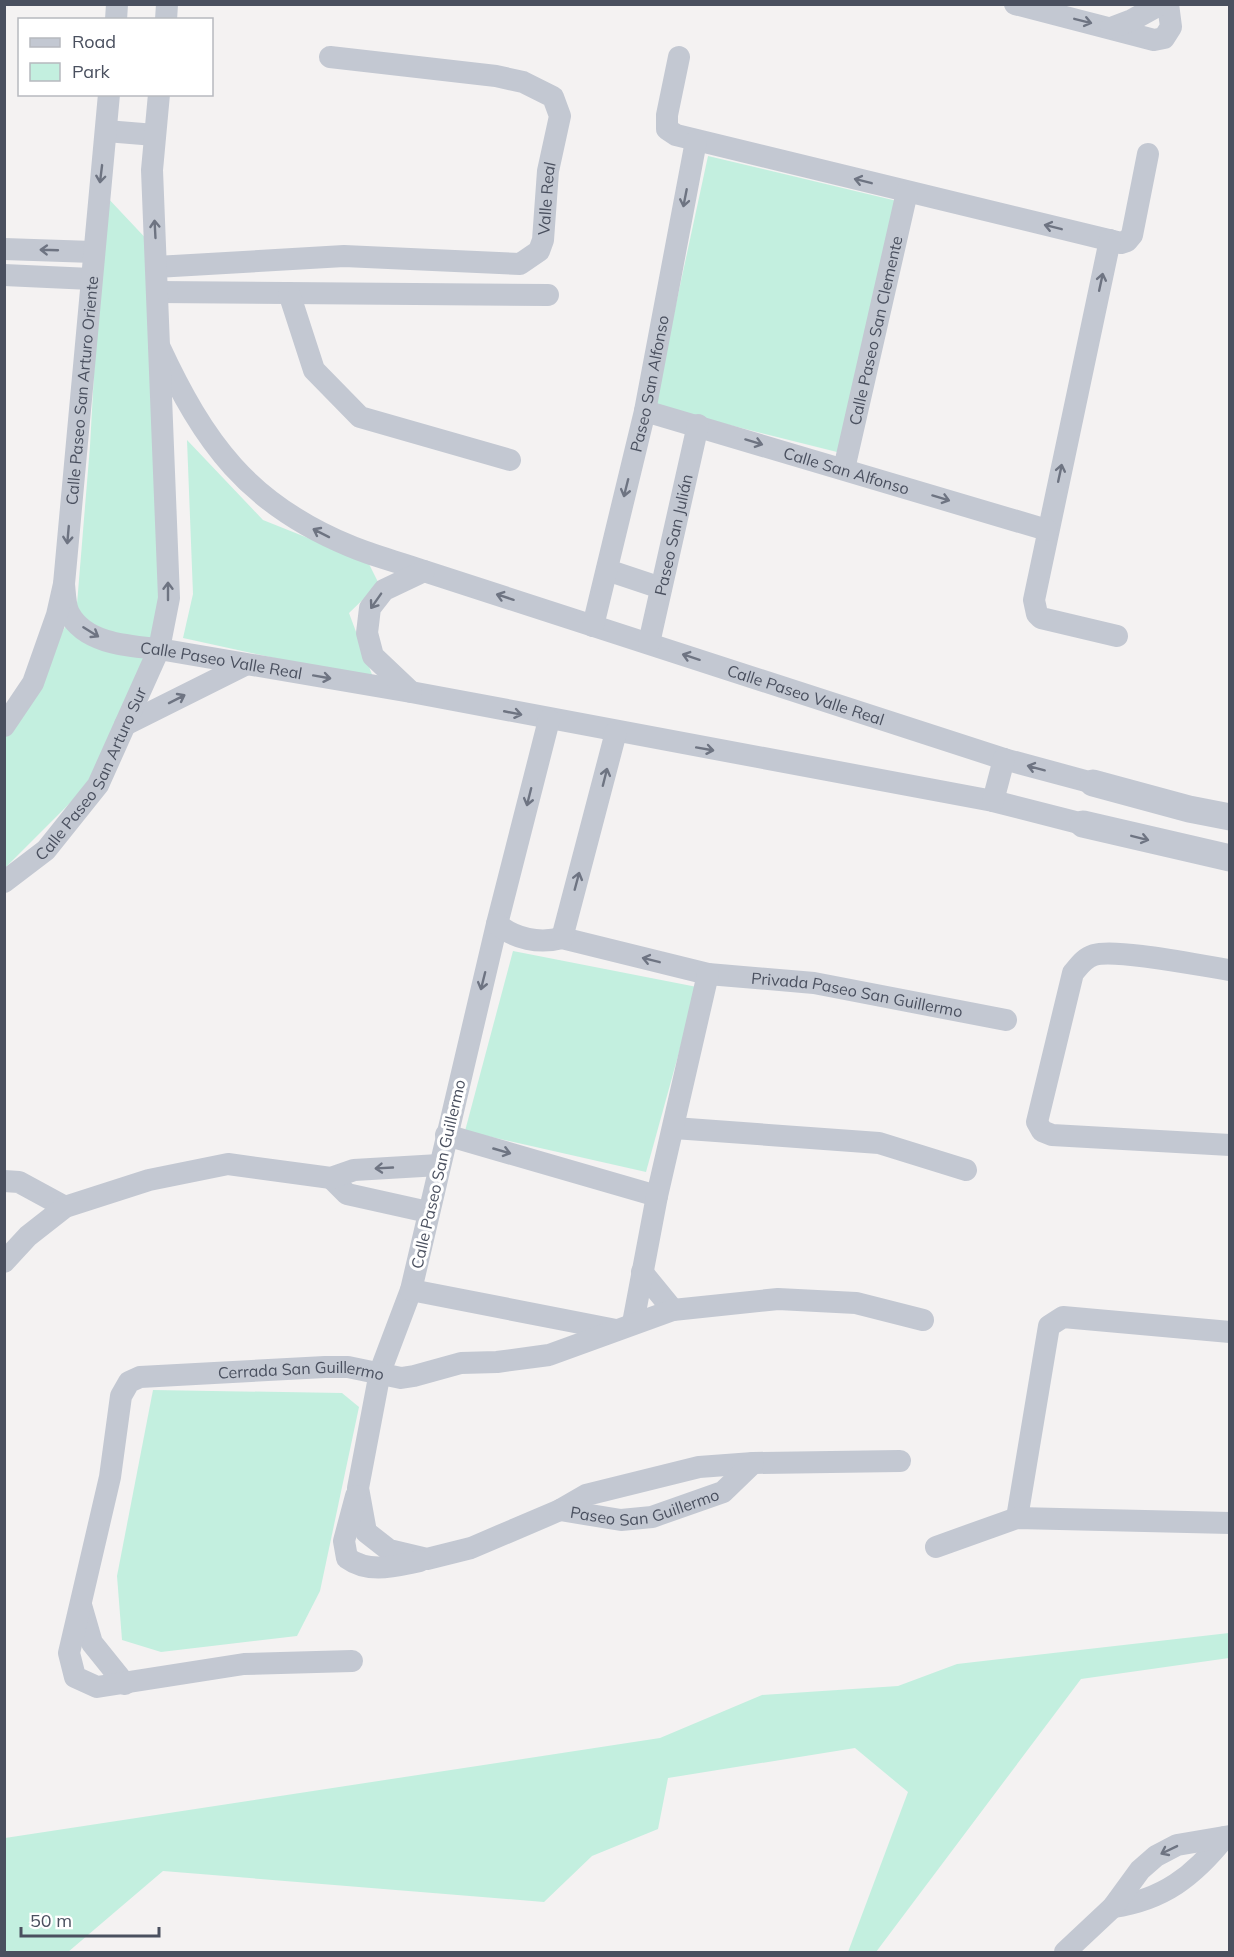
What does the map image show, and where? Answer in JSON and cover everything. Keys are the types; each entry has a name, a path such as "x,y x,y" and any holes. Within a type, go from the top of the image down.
{"street":[{"path":"1015,4 1154,40 1164,38 1171,27 1168,4"},
{"path":"1111,28 1132,20 1161,4"},
{"name":"Valle Real","path":"156,267 345,256 520,264 539,251 543,240 548,171 560,116 553,97 523,82 496,76 330,57"},
{"path":"679,57 667,115 667,129 676,135 1121,243 1127,241 1132,235 1148,154"},
{"name":"Calle Paseo San Arturo Oriente","path":"4,726 33,683 57,615 64,584 93,252 110,96"},
{"path":"159,96 152,170 169,598 159,649"},
{"path":"106,131 155,135"},
{"name":"Paseo San Alfonso","path":"593,626 645,411 696,141"},
{"name":"Calle Paseo San Clemente","path":"844,469 907,192"},
{"path":"1110,240 1034,600 1037,614 1047,620 1117,636"},
{"path":"4,249 93,252"},
{"path":"4,275 91,279"},
{"path":"157,292 548,295"},
{"path":"289,293 314,370 360,417 510,460"},
{"name":"Calle Paseo Valle Real","path":"159,346 178,387 202,427 236,472 266,500 317,531 351,546 1004,759 1189,809 1230,817"},
{"name":"Calle San Alfonso","path":"645,411 1047,530"},
{"name":"Paseo San Julián","path":"649,643 698,425"},
{"path":"607,570 662,588"},
{"path":"411,692 373,656 367,633 370,608 384,590 424,571"},
{"name":"Calle Paseo Valle Real","path":"64,584 69,613 89,634 121,645 159,649 411,692 549,720 993,801 1094,827"},
{"name":"Calle Paseo San Arturo Sur","path":"4,882 46,850 98,785 159,649"},
{"path":"124,725 245,664"},
{"name":"Calle Paseo San Guillermo","path":"380,1372 411,1290 497,924 549,720"},
{"path":"562,938 616,732"},
{"path":"993,801 1004,759"},
{"path":"1094,827 1112,811 1103,786"},
{"path":"1180,848 1181,828 1189,809"},
{"path":"1094,827 1230,858"},
{"path":"497,924 508,934 522,938 553,940 562,938 708,974 642,1272 625,1327"},
{"path":"1230,970 1116,954 1096,954 1084,960 1073,974 1037,1122 1042,1131 1052,1136 1230,1144"},
{"name":"Privada Paseo San Guillermo","path":"708,974 814,983 1005,1020"},
{"path":"674,1128 879,1143 966,1170"},
{"path":"446,1135 657,1196"},
{"path":"4,1262 28,1236 65,1207 149,1180 228,1164 331,1178 354,1170 439,1165"},
{"path":"331,1178 347,1194 429,1212"},
{"path":"4,1181 19,1182 65,1207"},
{"path":"642,1272 673,1310"},
{"path":"411,1290 625,1327"},
{"path":"380,1372 401,1378 460,1364 549,1354 673,1310 778,1299 856,1303 923,1320"},
{"path":"1017,1518 1048,1326 1063,1317 1230,1332"},
{"name":"Cerrada San Guillermo","path":"80,1604 110,1477 121,1396 129,1382 140,1377 326,1367 380,1372 358,1488 344,1541 347,1558"},
{"name":"Paseo San Guillermo","path":"347,1558 357,1566 375,1568 471,1548 560,1510 586,1495 610,1487 699,1467 753,1463 900,1461"},
{"name":"Paseo San Guillermo","path":"560,1510 621,1520 652,1516 723,1492 753,1463"},
{"name":"Cerrada San Guillermo","path":"358,1488 366,1533"},
{"path":"936,1547 1017,1518 1230,1523"},
{"name":"Paseo San Guillermo","path":"366,1533 389,1550 427,1559"},
{"path":"80,1604 93,1643 124,1684"},
{"path":"80,1604 69,1653 75,1677 97,1687 244,1664 352,1661"},
{"path":"1065,1953 1113,1907 1140,1870 1156,1856 1177,1845 1228,1837"},
{"path":"1113,1907 1137,1904 1184,1881 1207,1861 1228,1837"}],"green space":[{"path":"708,156 897,201 841,453 654,406"},
{"path":"104,194 153,246 161,603 148,663 91,782 5,868 5,732 29,696 77,604 90,446"},
{"path":"187,440 263,520 368,562 379,584 349,613 374,680 183,638 193,594"},
{"path":"513,951 697,987 646,1172 465,1131"},
{"path":"153,1390 342,1393 359,1407 320,1591 297,1636 161,1652 122,1640 117,1576"},
{"path":"1229,1633 1229,1658 1081,1679 876,1952 848,1952 908,1792 855,1748 668,1778 658,1829 592,1856 544,1902 163,1871 68,1952 5,1952 5,1838 660,1738 762,1695 898,1686 957,1664"}]}
